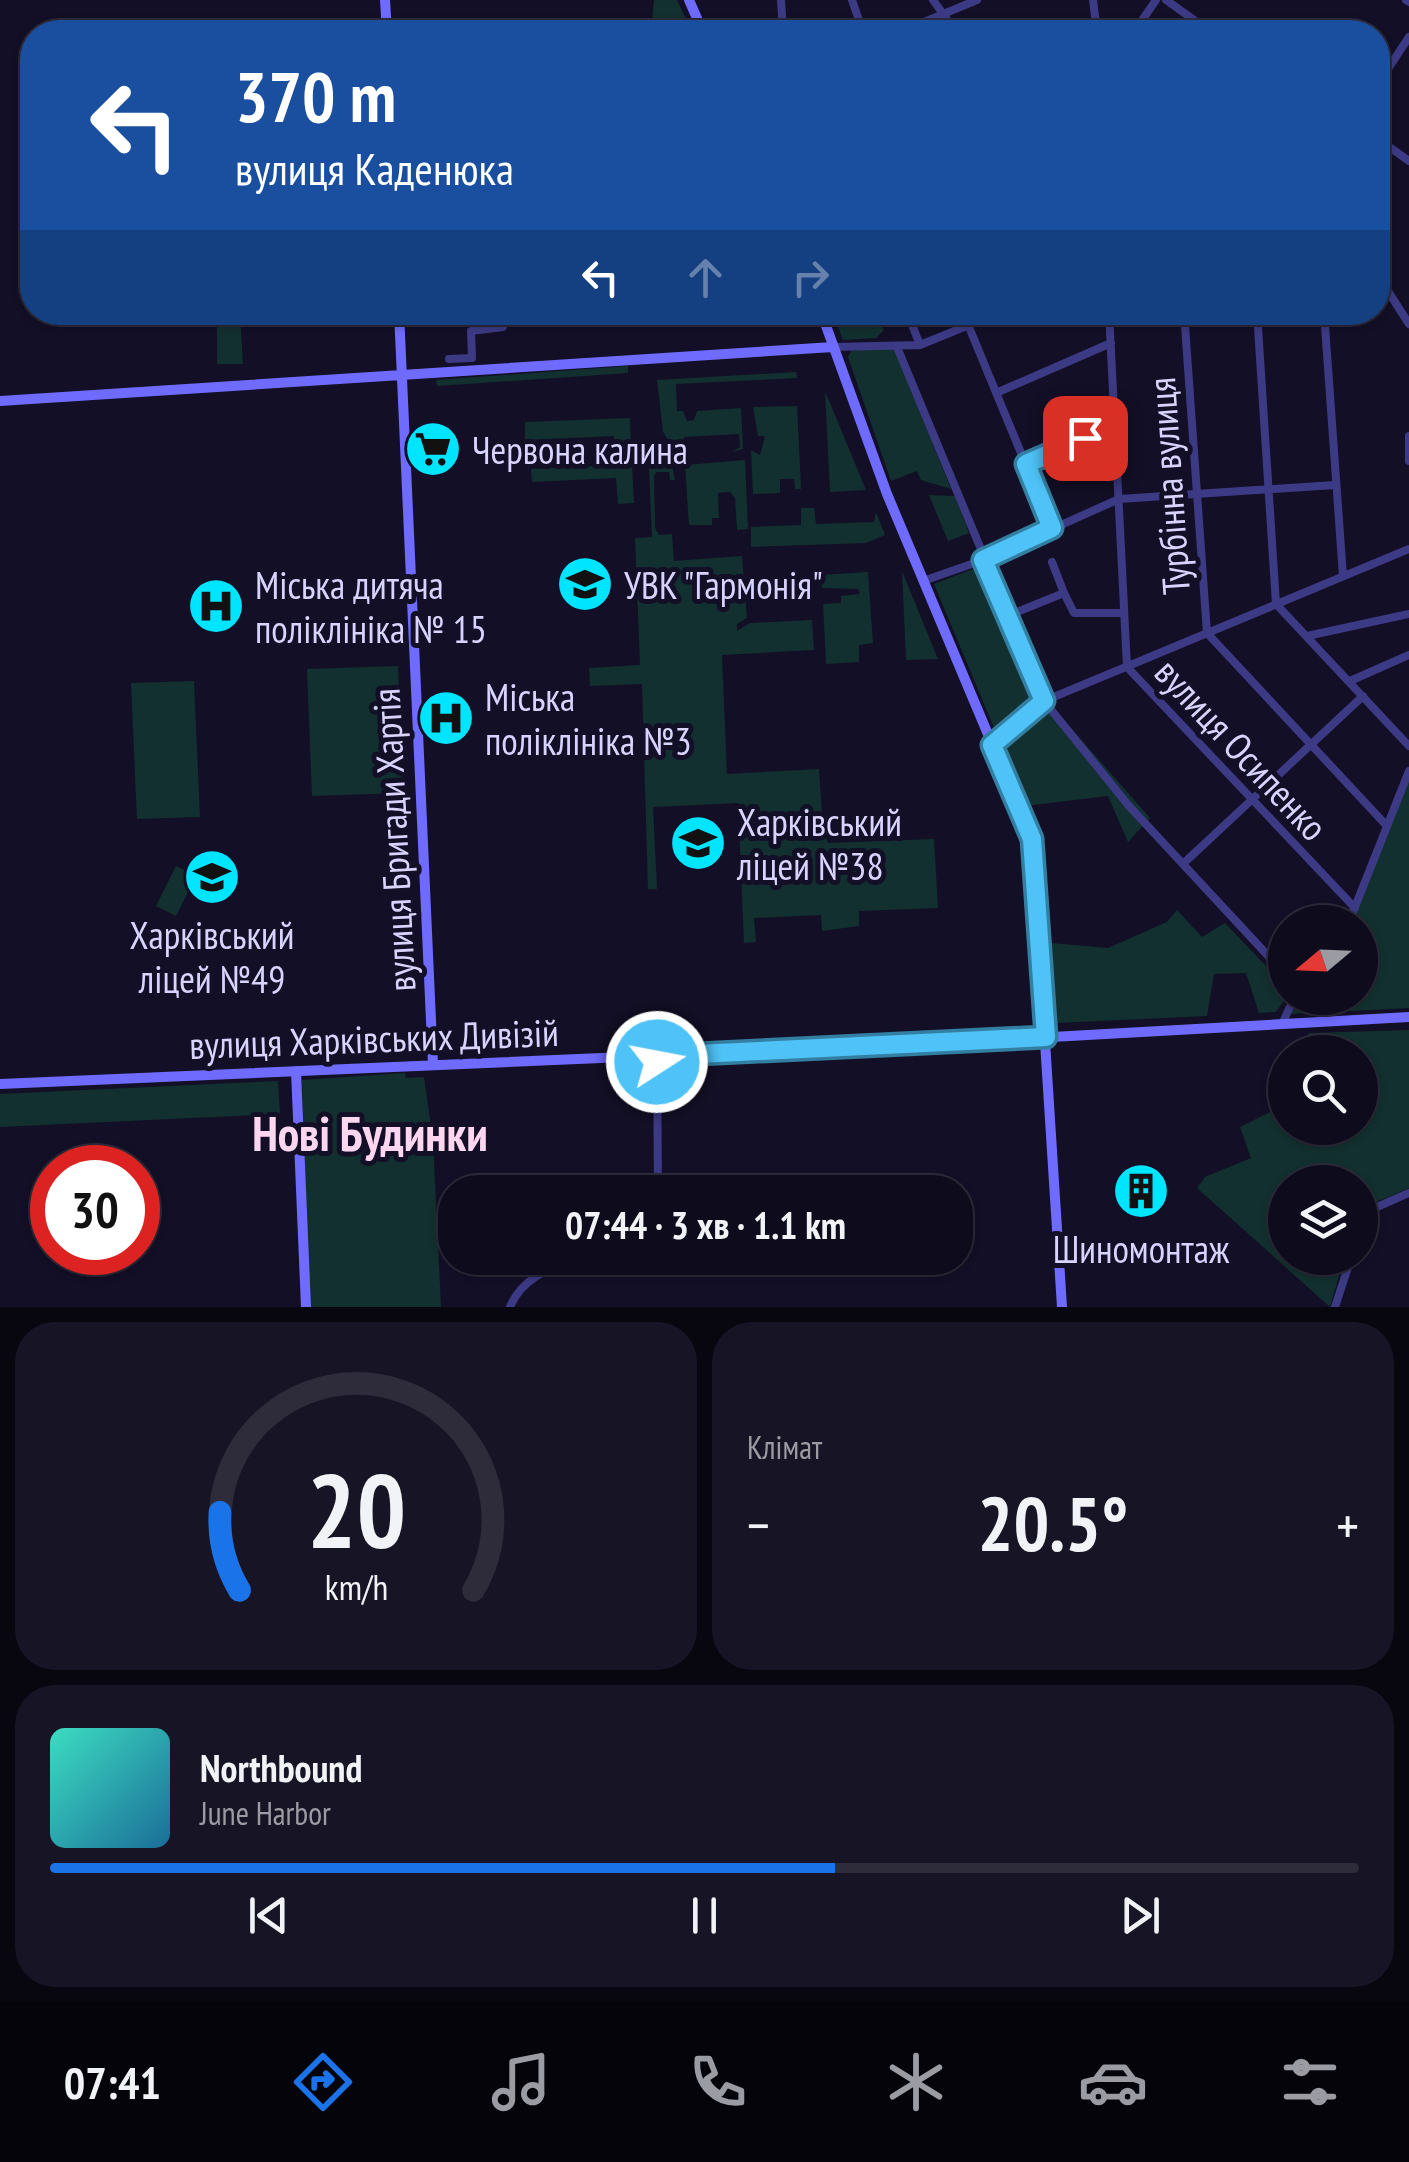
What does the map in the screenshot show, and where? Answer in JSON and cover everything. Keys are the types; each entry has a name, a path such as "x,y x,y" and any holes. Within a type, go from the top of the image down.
{"street":[{"path":"934,0 946,20"},
{"path":"932,20 977,0"},
{"path":"1166,0 1194,20"},
{"path":"1390,66 1409,37"},
{"path":"1390,299 1409,324"},
{"name":"вулиця Бригади Хартія","path":"400,325 433,1065"},
{"path":"449,359 472,358 471,331 504,325"},
{"path":"825,325 924,581 1032,839 1062,1307"},
{"path":"912,325 920,345"},
{"path":"0,401 872,343 920,345 973,325"},
{"name":"вулиця Осипенко","path":"1109,325 1127,667 1353,905"},
{"name":"Турбінна вулиця","path":"1185,325 1207,633 1386,825"},
{"path":"1258,325 1276,604 1409,746"},
{"path":"1325,325 1343,576"},
{"path":"969,327 1052,528"},
{"path":"996,393 1110,343"},
{"path":"898,346 1044,701 1129,806 1268,955"},
{"path":"1026,464 1115,424"},
{"path":"1409,436 1409,461"},
{"path":"924,581 983,560 1119,499 1335,485"},
{"path":"992,745 1044,701 1409,548"},
{"path":"1052,562 1074,614 1124,613"},
{"path":"1007,616 1064,593"},
{"path":"1307,636 1409,614"},
{"path":"1350,681 1409,655"},
{"path":"1185,862 1363,696"},
{"path":"1357,905 1409,771"},
{"path":"1284,1022 1287,1015"},
{"name":"вулиця Харківських Дивізій","path":"0,1084 657,1056 1409,1017"},
{"path":"657,1056 658,1175"},
{"path":"296,1071 306,1307"},
{"path":"1378,1207 1409,1193"},
{"path":"510,1307 516,1292 536,1275"},
{"path":"1335,1307 1345,1275"}],"green space":[{"path":"654,0 677,0 686,20 652,20"},
{"path":"217,325 241,325 243,364 217,364"},
{"path":"837,325 882,325 884,330 876,338 843,340"},
{"path":"892,348 951,489 921,480 917,471 891,481 848,357 852,350"},
{"path":"628,366 628,373 437,386 436,380"},
{"path":"796,372 797,378 676,384 677,411 683,411 687,421 694,420 697,411 741,408 743,449 732,452 740,447 739,434 684,437 685,454 678,455 663,432 657,380"},
{"path":"825,391 866,490 830,492"},
{"path":"797,406 801,489 795,489 794,479 780,479 780,493 753,494 751,450 760,455 765,436 758,436 753,407"},
{"path":"630,418 631,450 625,450 625,459 615,460 614,436 525,440 525,422"},
{"path":"745,460 748,529 737,530 735,498 730,492 718,493 719,518 712,518 712,525 689,525 685,465"},
{"path":"632,464 634,503 618,504 616,478 532,482 531,469"},
{"path":"672,465 675,480 670,480 669,472 656,472 654,477 655,528 659,535 672,534 674,561 742,556 747,618 737,624 737,631 750,623 812,620 814,650 722,655 727,774 819,769 823,829 828,843 934,839 938,908 859,911 859,926 822,931 821,915 754,918 756,942 744,943 738,803 653,807 657,889 648,889 642,684 590,686 589,668 640,665 635,538 652,537 649,468"},
{"path":"929,495 955,496 969,533 948,541"},
{"path":"801,508 814,508 816,524 874,522 876,512 885,535 866,543 751,547 751,527 801,525"},
{"path":"981,566 1039,698 997,735 934,584"},
{"path":"902,571 938,659 906,660"},
{"path":"868,572 873,643 859,645 859,662 826,664 823,604 841,603 841,596 860,594 858,589 822,588 820,575"},
{"path":"398,666 403,793 312,796 307,669"},
{"path":"194,681 200,817 137,819 131,683"},
{"path":"1050,704 1150,818 1128,842 1108,796 1025,806 999,744 1040,708"},
{"path":"1409,779 1409,1008 1378,1010 1378,905 1356,905"},
{"path":"176,866 196,876 176,916 156,906"},
{"path":"1177,910 1202,937 1225,923 1268,968 1268,1012 1259,1013 1246,973 1214,974 1207,1016 1056,1023 1051,943 1108,948 1167,922"},
{"path":"1409,1030 1409,1188 1378,1201 1378,1165 1268,1165 1268,1252 1197,1188 1205,1177 1251,1158 1240,1127 1268,1113 1268,1145 1378,1145 1378,1035 1309,1033"},
{"path":"405,1073 406,1078 424,1077 433,1140 441,1307 309,1307 302,1080"},
{"path":"278,1081 280,1114 0,1127 0,1094"},
{"path":"1294,1275 1339,1275 1330,1307"}],"place":[{"name":"Червона калина","path":"433,449"},
{"name":"УВК \"Гармонія\"","path":"585,584"},
{"name":"Міська дитяча поліклініка № 15","path":"216,606"},
{"name":"Міська поліклініка №3","path":"446,718"},
{"name":"Харківський ліцей №38","path":"698,843"},
{"name":"Харківський ліцей №49","path":"212,877"},
{"name":"Шиномонтаж","path":"1141,1191"}],"district":[{"name":"Нові Будинки","path":"370,1133"}],"route":[{"path":"657,1062 657,1056 1046,1037 1032,839 992,745 1044,701 983,560 1052,528 1026,464 1085,438"}]}
